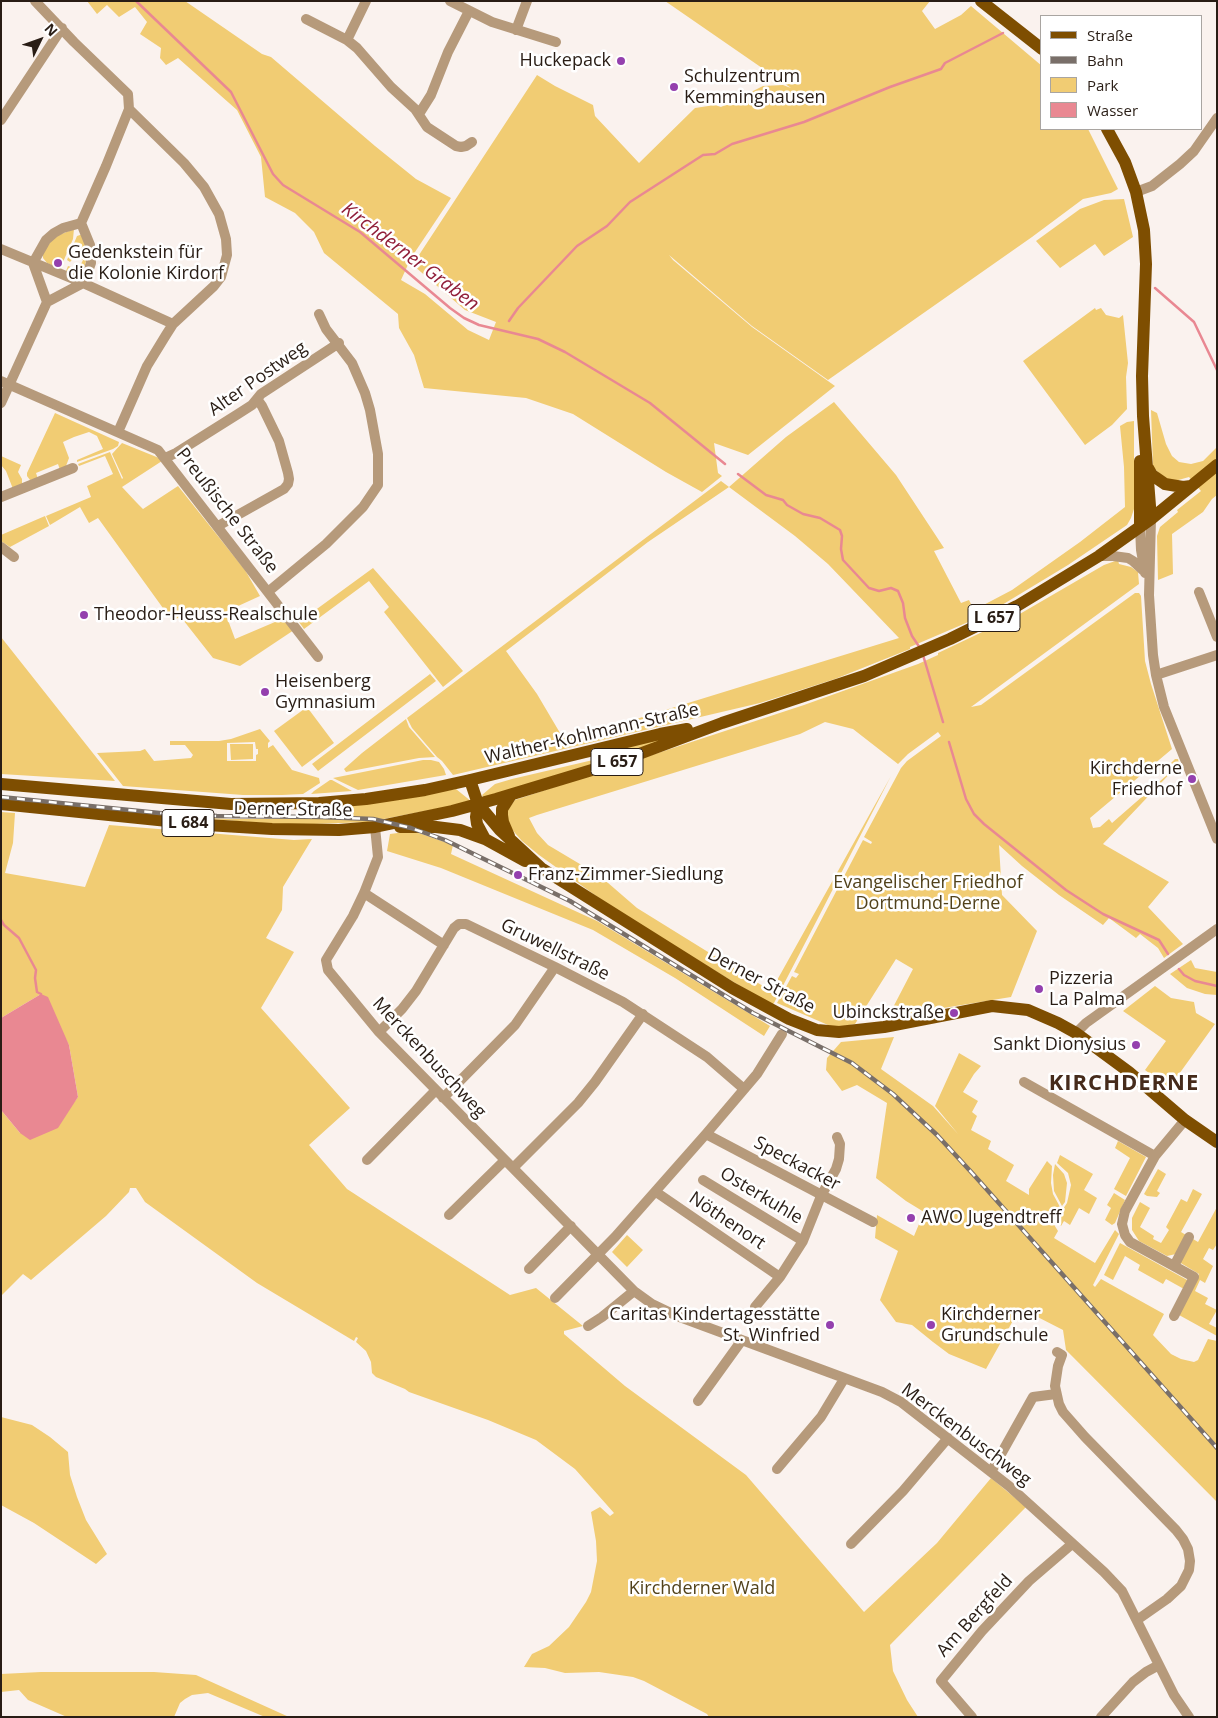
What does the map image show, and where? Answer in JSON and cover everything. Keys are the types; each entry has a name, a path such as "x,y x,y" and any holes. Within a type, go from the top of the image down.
{"main road":[{"path":"981,1 1040,47"},
{"path":"1109,130 1125,162 1136,192 1144,230 1146,264 1142,376 1143,416 1151,519"},
{"path":"1140,527 1143,416"},
{"name":"Walther-Kohlmann-Straße","path":"478,804 615,763 722,723 836,686 914,656 1017,606 1098,556 1151,519 1217,466"},
{"path":"1148,468 1152,475 1165,484 1183,487 1191,486"},
{"name":"Walther-Kohlmann-Straße","path":"470,780 660,734 722,723"},
{"path":"470,780 478,804 476,817 485,839"},
{"name":"Derner Straße","path":"1,784 231,804 291,804 375,798 470,780"},
{"path":"511,795 502,809 502,815 512,842"},
{"name":"Derner Straße","path":"1,804 208,825 272,829 339,830 375,827"},
{"name":"Derner Straße","path":"478,804 500,830 541,868 732,988 789,1019 817,1030 839,1032 874,1028 992,1006 1028,1010 1058,1022 1076,1033 1141,1081 1185,1120 1217,1142"},
{"name":"L 684","path":"375,827 478,804"},
{"path":"375,827 448,828 460,830 485,839 541,868"}],"street":[{"path":"1,403 5,383 47,302 83,283 91,263 91,254 90,245 81,223 129,109 128,94 35,1"},
{"path":"347,40 366,1"},
{"path":"450,1 467,7 492,22 556,42"},
{"path":"516,30 528,1"},
{"path":"419,114 431,95 467,7"},
{"path":"306,19 347,40 357,48 383,79 419,114 427,127 456,146 466,146 472,142"},
{"path":"1,120 62,28"},
{"path":"118,432 147,366 173,324 219,280 225,265 226,239 220,214 204,187 184,163 129,109"},
{"path":"1136,192 1152,186 1180,164 1194,151 1217,118"},
{"path":"47,302 33,263 46,240 54,233 63,228 81,223"},
{"path":"1,248 173,324"},
{"path":"268,592 326,544 363,507 378,485 378,454 370,410 359,378 352,362 326,328 319,314"},
{"name":"Alter Postweg","path":"164,458 245,410 280,381 339,343"},
{"name":"Preußische Straße","path":"5,383 158,450 318,657"},
{"path":"218,526 284,489 288,484 288,473 279,441 257,399"},
{"path":"1,497 73,468"},
{"path":"1151,519 1149,595 1156,675 1164,707 1217,839"},
{"path":"1140,527 1141,550 1149,595"},
{"path":"1,547 14,557"},
{"path":"1098,556 1128,558 1145,572"},
{"path":"1199,592 1217,637"},
{"path":"1156,675 1217,655"},
{"name":"Merckenbuschweg","path":"375,827 378,857 353,916 328,955 326,965 328,970 379,1032 435,1091 634,1290 652,1304 677,1316 882,1392 901,1402 1009,1486 1115,1584 1126,1599 1179,1704 1189,1717"},
{"path":"364,893 444,945"},
{"name":"Gruwellstraße","path":"379,1032 413,996 454,928 459,924 466,924 623,1002 707,1058 744,1089"},
{"path":"1076,1033 1086,1022 1217,929"},
{"path":"443,1098 515,1025 555,967"},
{"path":"513,1168 578,1104 643,1014"},
{"path":"555,1298 599,1254 706,1134 767,1060 782,1034"},
{"path":"1024,1082 1155,1156"},
{"path":"367,1160 435,1091"},
{"path":"1174,1316 1194,1277 1130,1242 1123,1230 1123,1217 1155,1156 1185,1120"},
{"name":"Speckacker","path":"706,1134 873,1222"},
{"path":"755,1307 780,1277 802,1241 821,1196 836,1169 840,1144 838,1138"},
{"path":"449,1215 505,1160"},
{"name":"Osterkuhle","path":"703,1180 802,1241"},
{"name":"Nöthenort","path":"656,1192 780,1277"},
{"path":"529,1269 571,1226"},
{"path":"1174,1266 1189,1237"},
{"path":"588,1326 602,1317 634,1290"},
{"path":"698,1401 742,1340"},
{"path":"1057,1352 1062,1354 1055,1378 1056,1394 1059,1404 1069,1420 1176,1530 1188,1549 1189,1570 1181,1586 1167,1599 1136,1620"},
{"path":"777,1470 821,1417 844,1379"},
{"path":"991,1472 1033,1397 1056,1394"},
{"path":"851,1544 903,1491 948,1438"},
{"name":"Am Bergfeld","path":"972,1717 941,1681 982,1631 1028,1581 1072,1544"},
{"path":"1101,1717 1133,1682 1159,1665"}],"green space":[{"path":"87,1 185,1 262,54 271,57 416,179 451,198 411,258 401,280 425,294 468,330 489,340 496,322 465,310 414,266 419,255 537,75 593,105 595,116 639,163 695,108 715,105 721,107 763,86 783,85 791,88 665,1 930,1 922,11 935,29 961,15 971,6 1040,64 1040,130 1088,130 1118,189 1111,193 1083,199 828,380 752,326 669,255 752,327 835,386 748,455 714,443 718,473 722,476 702,492 666,472 573,414 526,398 424,388 414,355 399,328 398,314 324,253 314,232 295,213 265,197 261,157 237,110 178,58 166,65 160,58 161,48 140,34 147,22 135,7 119,17 107,5 97,14"},
{"path":"1124,199 1133,237 1104,256 1095,244 1060,268 1036,241 1080,209 1104,200"},
{"path":"74,229 73,239 60,269 47,263 43,258 43,252 54,237"},
{"path":"83,234 88,254 83,272 76,276 66,271 68,266 71,269 78,270 83,260 76,255 70,262 67,260 77,236"},
{"path":"1095,308 1096,310 1101,308 1106,315 1119,318 1123,315 1128,363 1126,377 1127,409 1112,425 1085,445 1023,361"},
{"path":"834,402 896,475 944,548 934,551 961,603 969,600 974,610 1012,590 1080,542 1125,507 1120,426 1134,421 1134,509 1127,525 1068,565 987,614 910,647 910,649 835,679 760,703 453,775 412,728 407,718 721,481 729,487 786,437","holes":["729,487 795,536 828,564 899,638 607,728 563,738 537,694 506,651 648,542"]},
{"path":"1151,410 1157,413 1166,444 1172,456 1179,462 1191,464 1203,461 1217,447 1217,495 1203,512 1172,534 1173,574 1158,580 1157,536 1160,527 1178,512 1177,510 1201,491 1189,477 1175,481 1165,479 1153,467"},
{"path":"55,413 119,442 118,446 77,462 77,460 103,449 97,436 89,432 74,437 63,442 69,458 66,466 60,470 58,464 36,473 38,479 30,480 27,473"},
{"path":"122,443 159,458 162,461 122,487 143,509 178,486 245,570 260,596 225,612 235,639 282,619 294,630 240,666 213,658 180,616 173,622 98,518 89,523 80,507 50,525 46,516 91,497 87,486 113,474 105,456 79,466 78,464 110,452 123,478 112,454"},
{"path":"1,456 21,465 18,472 22,479 22,484 13,489 6,471 1,465"},
{"path":"45,516 49,526 10,547 1,541 1,535"},
{"name":"Evangelischer Friedhof Dortmund-Derne","path":"1118,560 1119,564 1131,567 1138,572 1139,584 971,707 981,705 1135,593 1139,593 1141,596 1145,661 1172,749 1090,818 1093,828 1100,827 1109,819 1112,823 1175,768 1171,763 1178,759 1179,764 1103,844 1169,882 1148,907 1183,944 1164,958 1158,948 1140,934 1136,938 1109,918 1103,925 1059,895 999,845 1002,895 1037,931 1011,997 888,1017 913,969 896,959 855,1024 835,1028 777,1003 792,976 796,978 799,974 794,972 863,840 871,844 872,842 864,837 901,768 907,761 941,736 938,732 908,754 898,764 853,729 825,722 800,734 529,818 537,833 548,845 600,876 637,908 771,991 891,776 772,1005 627,918 539,855 522,841 508,825 507,811 515,800 804,705 918,664 1018,615 1104,565"},
{"path":"373,568 463,671 443,687 384,612 389,607 369,581 304,629 299,622"},
{"path":"1,637 115,781 1,774"},
{"path":"430,674 436,681 318,771 312,764"},
{"path":"307,707 334,743 302,767 274,731"},
{"path":"406,719 409,727 435,757 419,758 346,772 344,769 362,753"},
{"path":"260,729 270,741 268,748 273,745 292,770 319,778 320,783 303,794 282,795 243,795 123,786 97,753 140,751 145,749 154,761 191,758 193,755 185,745 170,745 170,741 219,741","holes":["255,742 256,749 258,749 256,761 227,761 227,743"]},
{"path":"699,730 485,799 482,795 495,784 593,760 628,746"},
{"path":"230,744 253,744 253,759 231,760"},
{"path":"423,760 439,762 446,775 358,790 333,778"},
{"path":"332,780 352,791 311,794"},
{"path":"456,789 472,802 368,822 288,825 172,816 229,819 329,819 328,808 353,806"},
{"name":"Kirchderner Wald","path":"1,812 15,813 13,843 5,873 85,887 109,825 294,840 312,839 283,887 282,910 266,938 294,952 261,1008 350,1108 309,1145 347,1189 510,1295 536,1288 583,1326 564,1331 564,1334 625,1386 746,1475 864,1612 937,1543 991,1478 1026,1507 890,1645 893,1671 907,1700 918,1717 709,1717 707,1714 633,1677 599,1672 565,1673 545,1668 524,1667 532,1654 549,1646 569,1627 586,1602 591,1592 597,1561 591,1512 600,1507 610,1516 614,1513 575,1469 536,1440 488,1420 409,1392 376,1377 372,1373 371,1362 366,1351 356,1342 358,1338 356,1337 354,1341 257,1283 145,1202 136,1188 130,1188 129,1192 106,1216 31,1280 23,1274 1,1296 1,1110 20,1133 75,1101 78,1097 69,1045 41,994 1,1018"},
{"path":"413,831 453,845 451,854 597,921 770,1026 764,1036 675,978 593,930 441,868 387,851 390,834"},
{"path":"1191,960 1195,968 1217,972 1217,995 1205,994 1187,988 1170,974"},
{"path":"1155,986 1171,998 1194,1002 1196,1013 1215,1024 1169,1088 1145,1070 1166,1041 1123,1011"},
{"path":"894,1037 881,1069 933,1106 958,1134 935,1106 959,1053 981,1066 963,1092 978,1101 972,1112 977,1116 971,1130 991,1141 988,1149 1014,1165 1006,1181 1029,1195 1029,1189 1047,1161 1052,1166 1051,1183 1053,1194 1060,1207 1053,1217 1053,1223 1058,1231 1054,1238 1095,1263 1115,1230 1119,1234 1093,1285 1095,1287 1101,1279 1164,1314 1153,1335 1171,1354 1181,1359 1194,1362 1198,1360 1208,1339 1217,1341 1217,1502 1066,1350 1063,1330 1020,1308 986,1369 949,1354 912,1325 896,1322 880,1300 898,1251 875,1238 877,1215 914,1236 924,1212 876,1178 887,1103 857,1085 842,1091 826,1070 827,1058 841,1042"},
{"path":"1118,1141 1146,1157 1126,1196 1114,1189 1130,1158 1115,1148"},
{"path":"1060,1155 1093,1174 1084,1190 1097,1198 1089,1214 1079,1208 1070,1225 1064,1221 1061,1226 1057,1218 1067,1203 1071,1185 1068,1173 1057,1163"},
{"path":"1055,1164 1064,1174 1067,1183 1065,1202 1062,1206 1054,1191 1053,1175"},
{"path":"1158,1169 1166,1174 1157,1191 1160,1193 1157,1197 1147,1196 1144,1194"},
{"path":"1193,1189 1202,1194 1181,1232 1186,1235 1176,1254 1167,1256 1139,1241 1132,1230 1132,1218 1140,1202 1150,1208 1140,1227 1154,1236 1153,1239 1161,1243 1169,1230 1166,1227 1181,1199 1187,1202"},
{"path":"1114,1193 1125,1200 1115,1223 1112,1225 1105,1220 1111,1208 1107,1205"},
{"path":"1217,1207 1217,1244 1213,1250 1209,1248 1203,1259 1213,1266 1205,1283 1200,1280 1195,1291 1208,1298 1205,1304 1217,1310 1209,1324 1217,1328 1217,1336 1179,1315 1199,1274 1179,1262 1193,1239 1198,1242"},
{"path":"627,1235 643,1250 627,1267 612,1252"},
{"path":"1120,1243 1189,1281 1184,1289 1166,1279 1163,1284 1138,1270 1140,1265 1125,1256 1113,1280 1104,1275"},
{"path":"1,1417 32,1425 68,1452 70,1475 77,1497 86,1520 107,1554 96,1564 34,1523 1,1505"},
{"path":"154,1672 196,1675 289,1717 265,1717 208,1693 192,1695 185,1699 180,1703 174,1717 67,1717 28,1700 19,1690 1,1692 1,1674"}],"water":[{"path":"41,994 48,997 69,1045 78,1097 58,1128 30,1140 20,1133 1,1110 1,1018"}],"waterway":[{"name":"Kirchderner Graben","path":"136,1 231,92 273,174 283,185 360,232 464,318 479,325 538,339 565,352 650,403 725,464"},
{"path":"509,321 518,308 577,246 607,226 630,202 703,155 715,154 732,144 804,122 890,87 941,69 945,63 1003,33"},
{"path":"1155,288 1194,322 1217,370"},
{"name":"Kirchderner Graben","path":"738,474 766,495 783,500 787,505 803,514 820,518 840,530 843,560 869,588 879,591 891,588 898,591 903,603 905,618 912,636 920,648"},
{"name":"Kirchderner Graben","path":"923,655 943,722"},
{"name":"Kirchderner Graben","path":"949,742 966,799 974,814 984,824 1066,890 1103,914 1159,940 1168,954"},
{"path":"1,920 19,938 36,970 37,992 41,994"},
{"name":"Kirchderner Graben","path":"1179,969 1184,975 1195,981 1217,986"}],"railway":[{"path":"1,797 169,814 373,819 411,828 445,840 570,901 753,1013 852,1063 893,1094 937,1135 973,1174 1217,1448"}],"place":[{"name":"Huckepack","path":"621,61"},
{"name":"Schulzentrum Kemminghausen","path":"674,87"},
{"name":"Gedenkstein für die Kolonie Kirdorf","path":"58,263"},
{"name":"Theodor-Heuss-Realschule","path":"84,615"},
{"name":"Heisenberg Gymnasium","path":"265,692"},
{"name":"Kirchderne Friedhof","path":"1192,779"},
{"name":"Franz-Zimmer-Siedlung","path":"518,875"},
{"name":"Pizzeria La Palma","path":"1039,989"},
{"name":"Ubinckstraße","path":"954,1013"},
{"name":"Sankt Dionysius","path":"1136,1045"},
{"name":"AWO Jugendtreff","path":"911,1218"},
{"name":"Caritas Kindertagesstätte St. Winfried","path":"830,1325"},
{"name":"Kirchderner Grundschule","path":"931,1325"}],"district":[{"name":"KIRCHDERNE","path":"1124,1084"}]}
